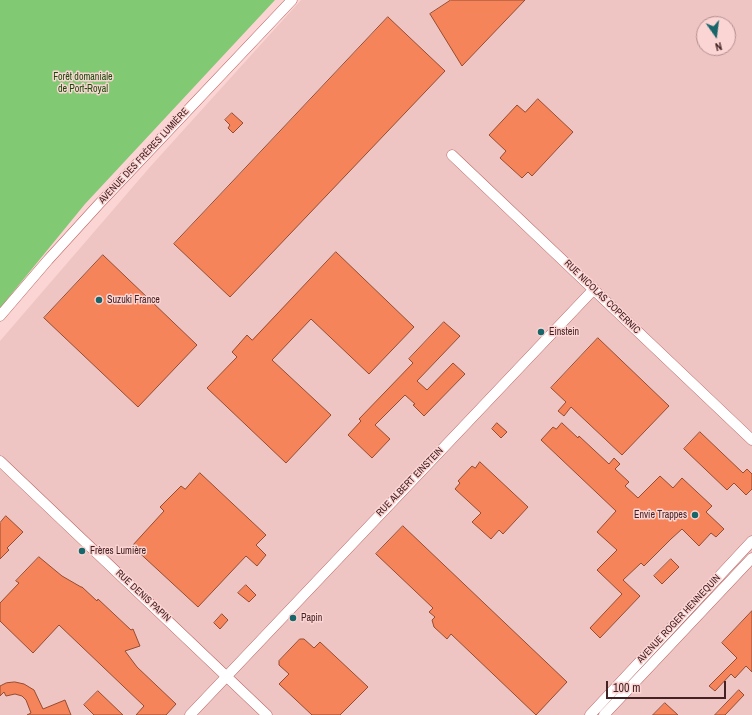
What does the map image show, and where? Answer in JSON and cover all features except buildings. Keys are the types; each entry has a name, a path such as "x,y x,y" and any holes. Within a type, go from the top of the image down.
{"street":[{"name":"AVENUE DES FRÈRES LUMIÈRE","path":"0,316 94,209 292,0"},
{"name":"RUE NICOLAS COPERNIC","path":"452,155 752,440"},
{"name":"RUE ALBERT EINSTEIN","path":"190,715 594,289"},
{"name":"RUE DENIS PAPIN","path":"0,461 268,715"},
{"name":"AVENUE ROGER HENNEQUIN","path":"590,715 752,541"},
{"name":"AVENUE ROGER HENNEQUIN","path":"604,715 752,558"}],"shaded area":[{"path":"301,0 752,0 752,715 0,715 0,341 150,167"}],"green space":[{"name":"Forêt domaniale de Port-Royal","path":"0,0 275,0 85,204 0,308"}],"place":[{"name":"Suzuki France","path":"99,300"},
{"name":"Einstein","path":"541,332"},
{"name":"Envie Trappes","path":"695,515"},
{"name":"Frères Lumière","path":"82,551"},
{"name":"Papin","path":"293,618"}]}
